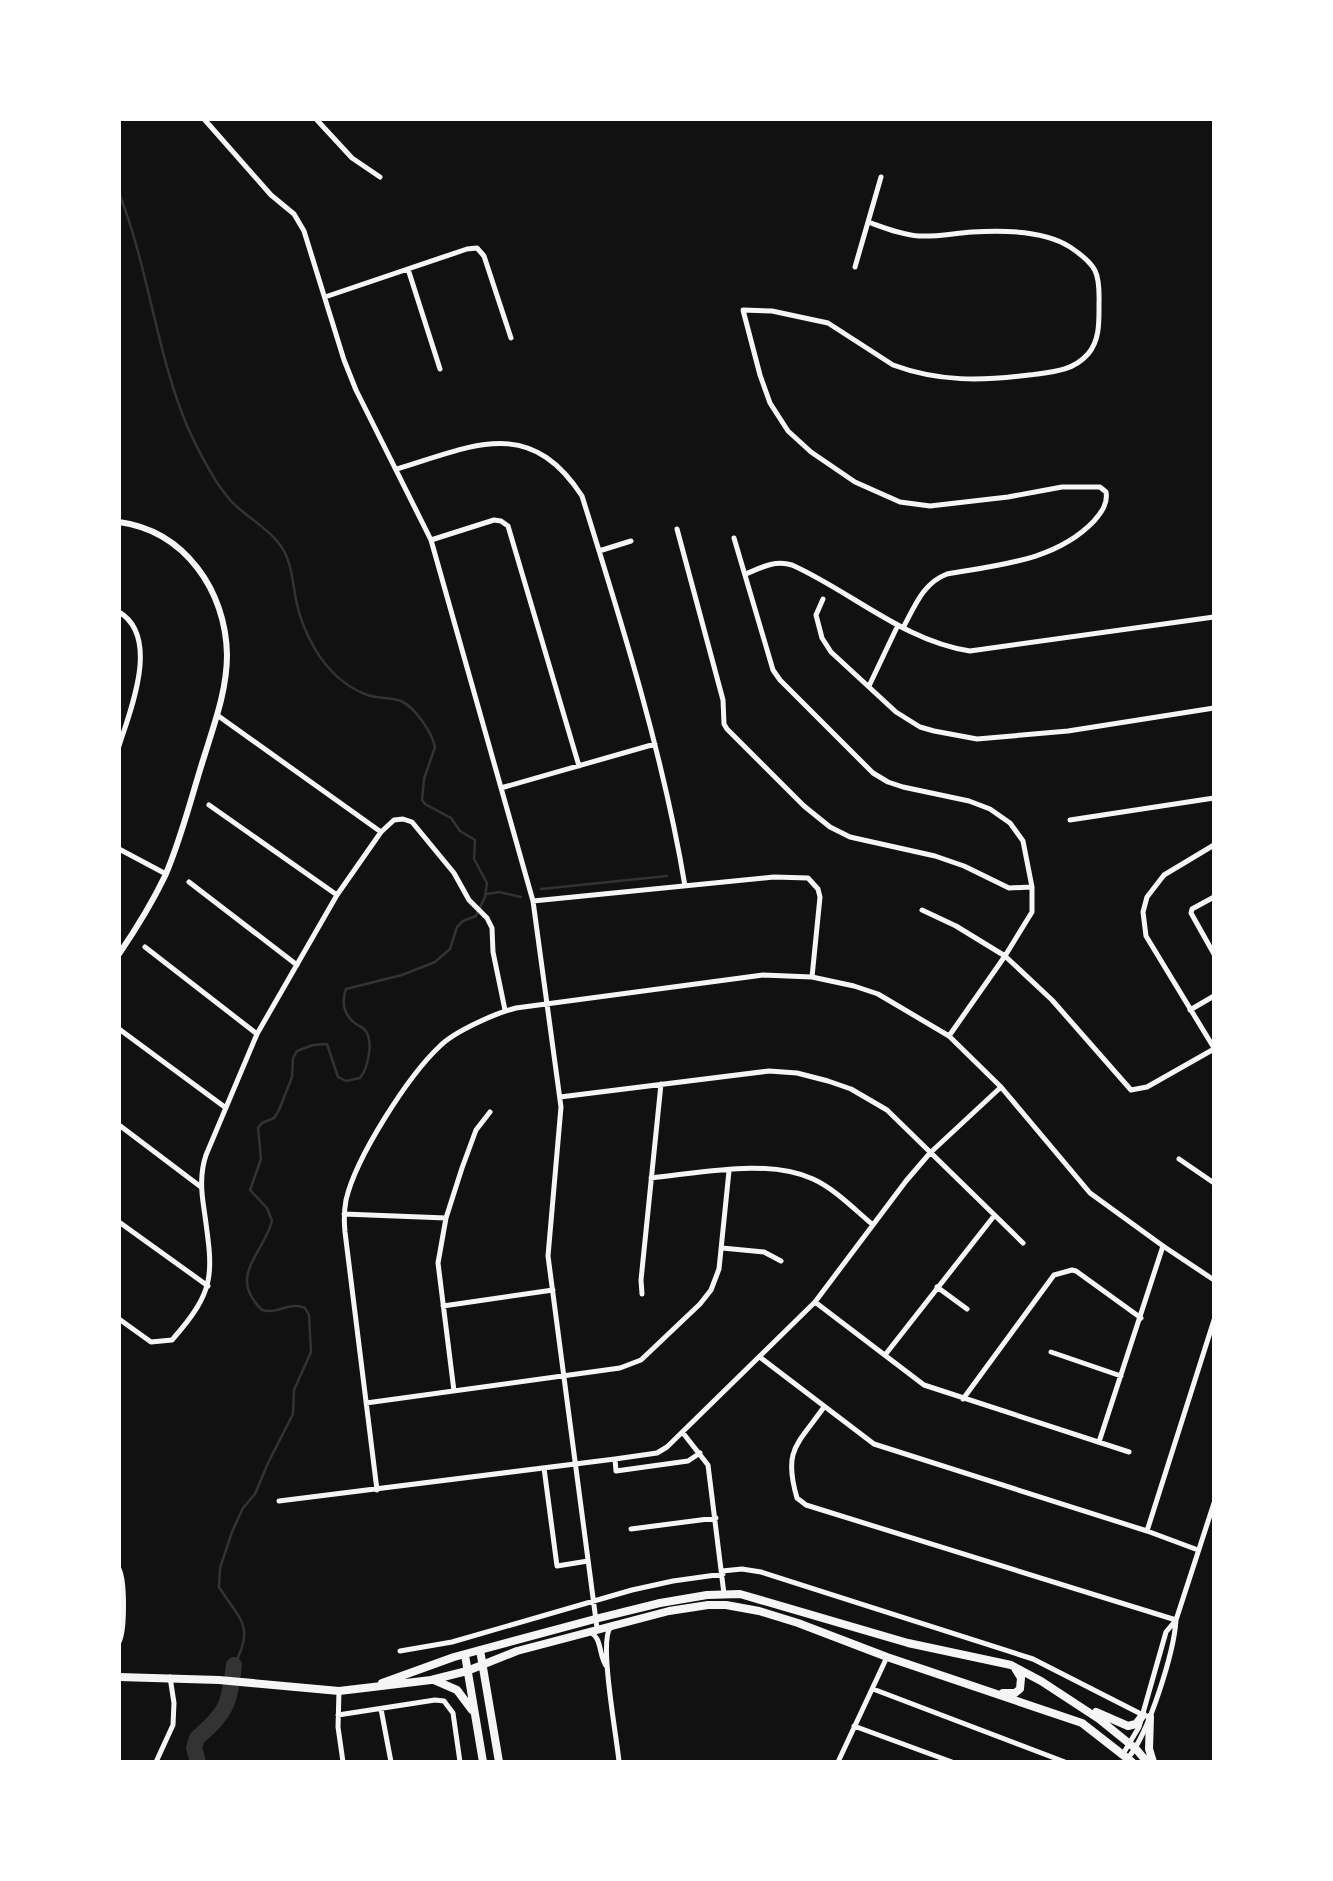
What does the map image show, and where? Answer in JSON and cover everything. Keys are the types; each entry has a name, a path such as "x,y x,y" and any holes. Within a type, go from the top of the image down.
{"main road":[{"path":"373,1687 432,1664 596,1619 660,1603 708,1595 740,1594 908,1643 1011,1665 1099,1718 1147,1762"},
{"path":"119,1675 250,1682 339,1691 431,1680 483,1666 517,1651 597,1628 669,1611 726,1605 799,1623 887,1657 1082,1723 1128,1758"},
{"path":"480,1650 499,1762"},
{"path":"464,1655 483,1762"},
{"path":"988,1691 1009,1694 1020,1689 1021,1678 1011,1665"},
{"path":"431,1680 457,1690 476,1718"},
{"path":"1059,1693 1125,1725 1136,1724 1147,1716"},
{"path":"1147,1716 1149,1749 1153,1762"}],"street":[{"path":"204,119 271,195 299,222 352,380 431,540 533,901 560,1097 548,1248 597,1628"},
{"path":"316,119 352,158 380,177"},
{"path":"855,267 881,177"},
{"path":"869,222 894,232 920,236 972,232 1021,233 1068,245 1096,269 1099,281 1099,328 1093,346 1081,360 1064,370 987,380 944,377 893,365 828,323 772,311 743,310 767,394 788,431 811,452 855,482 900,502 930,506 1008,498 1062,487 1100,487 1105,492 1106,505 1086,529 1036,557 933,579 901,626 869,686"},
{"path":"325,297 467,249 477,248 484,256 511,338"},
{"path":"408,269 440,369"},
{"path":"397,469 491,442 510,443 541,453 570,478 582,496 655,744 675,825 685,886"},
{"path":"431,540 494,520 508,526 579,765"},
{"path":"119,522 151,530 173,543 193,561 208,582 218,604 227,655 225,681 217,715 166,874 119,954"},
{"path":"677,529 723,700 724,724 727,729 804,806 840,832 850,837 935,856 964,866 1009,888 1032,887"},
{"path":"734,538 773,670 780,680 873,773 888,782 969,801 990,809 1010,823 1023,841 1032,887 1032,912 949,1036"},
{"path":"599,551 631,541"},
{"path":"746,574 768,564 792,565 944,647 970,651 1214,617"},
{"path":"823,599 816,615 825,645 896,712 920,726 977,739 1068,730 1214,708"},
{"path":"119,612 127,618 138,639 141,672 119,746"},
{"path":"217,715 381,832"},
{"path":"501,788 655,744"},
{"path":"1070,820 1214,798"},
{"path":"209,805 337,895"},
{"path":"119,1319 151,1342 172,1340 194,1314 208,1286 211,1266 201,1187 202,1166 257,1034 337,895 381,832 394,820 412,822 454,873 474,906 487,918 492,928 493,952 505,1010"},
{"path":"922,910 956,926 1005,956 1052,1000 1131,1090 1147,1087 1214,1048 1146,936 1143,912 1147,897 1164,874 1214,845"},
{"path":"119,849 166,874"},
{"path":"533,901 774,877 808,878 818,889 820,897 812,977"},
{"path":"189,882 297,965"},
{"path":"1214,897 1191,912 1214,954"},
{"path":"145,947 257,1034"},
{"path":"377,1490 345,1232 344,1214 349,1189 384,1121 421,1067 444,1042 505,1010 547,1002 763,975 812,977 878,994 949,1036 977,1061 1090,1193 1163,1247 1214,1280"},
{"path":"1190,1010 1214,996"},
{"path":"119,1029 226,1108"},
{"path":"560,1097 769,1071 797,1073 828,1081 851,1089 887,1110 1023,1243"},
{"path":"642,1294 641,1280 661,1084"},
{"path":"279,1501 657,1453 683,1433 815,1302 930,1153 1001,1087"},
{"path":"454,1391 438,1263 446,1218 476,1130 491,1112"},
{"path":"119,1125 201,1187"},
{"path":"1179,1159 1214,1183"},
{"path":"651,1178 774,1167 789,1170 814,1179 834,1191 873,1225"},
{"path":"366,1403 564,1377 620,1368 641,1360 701,1304 710,1290 719,1269 729,1171"},
{"path":"344,1214 446,1218"},
{"path":"885,1355 994,1216"},
{"path":"119,1222 208,1286"},
{"path":"1099,1443 1163,1247"},
{"path":"722,1248 764,1252 781,1261"},
{"path":"964,1399 1058,1273 1076,1271 1141,1318"},
{"path":"937,1287 967,1309"},
{"path":"443,1306 553,1290"},
{"path":"815,1302 924,1385 1129,1452"},
{"path":"1147,1531 1214,1320"},
{"path":"1051,1352 1121,1377"},
{"path":"761,1358 874,1444 1147,1531 1198,1550"},
{"path":"824,1407 791,1455 790,1465 797,1498 806,1505 1176,1620"},
{"path":"683,1433 708,1465 724,1594"},
{"path":"615,1459 616,1471 688,1461 700,1453"},
{"path":"544,1468 557,1566 588,1561"},
{"path":"1128,1758 1147,1716 1175,1635 1176,1620 1214,1503"},
{"path":"631,1529 716,1518"},
{"path":"119,1569 122,1576 122,1633 119,1642"},
{"path":"400,1651 452,1642 593,1600 673,1581 743,1570 761,1572 1033,1659 1147,1716"},
{"path":"613,1624 605,1638 619,1762"},
{"path":"587,1631 598,1638 602,1661 607,1667"},
{"path":"838,1762 887,1657"},
{"path":"156,1762 173,1725 174,1703 170,1677"},
{"path":"873,1689 1065,1762"},
{"path":"339,1691 338,1715 343,1762"},
{"path":"338,1715 435,1700 444,1702 453,1713 460,1762"},
{"path":"381,1709 391,1762"},
{"path":"854,1726 951,1762"}],"waterway":[{"path":"119,193 138,251 177,399 202,457 231,501 267,531 285,553 302,622 325,663 349,686 369,696 401,701 422,721 435,747 424,779 422,800 451,818 460,831 475,840 474,859 487,883 485,897 476,916 463,921 457,927 450,949 435,962 402,975 346,989 346,1013 364,1029 369,1041 367,1061 360,1078 346,1081 338,1077 327,1044 313,1045 297,1051 293,1058 292,1077 279,1110 274,1118 262,1123 258,1128 261,1159 250,1190 267,1208 272,1221 250,1266 248,1287 252,1298 262,1310 273,1311 294,1306 305,1308 309,1315 311,1352 294,1390 293,1414 255,1494 243,1508 220,1568 219,1587 238,1615 244,1632 244,1641 234,1665"},
{"path":"541,889 667,876"},
{"path":"487,894 499,892 521,897"},
{"path":"198,1762 194,1748 197,1738 225,1707 234,1665"}]}
